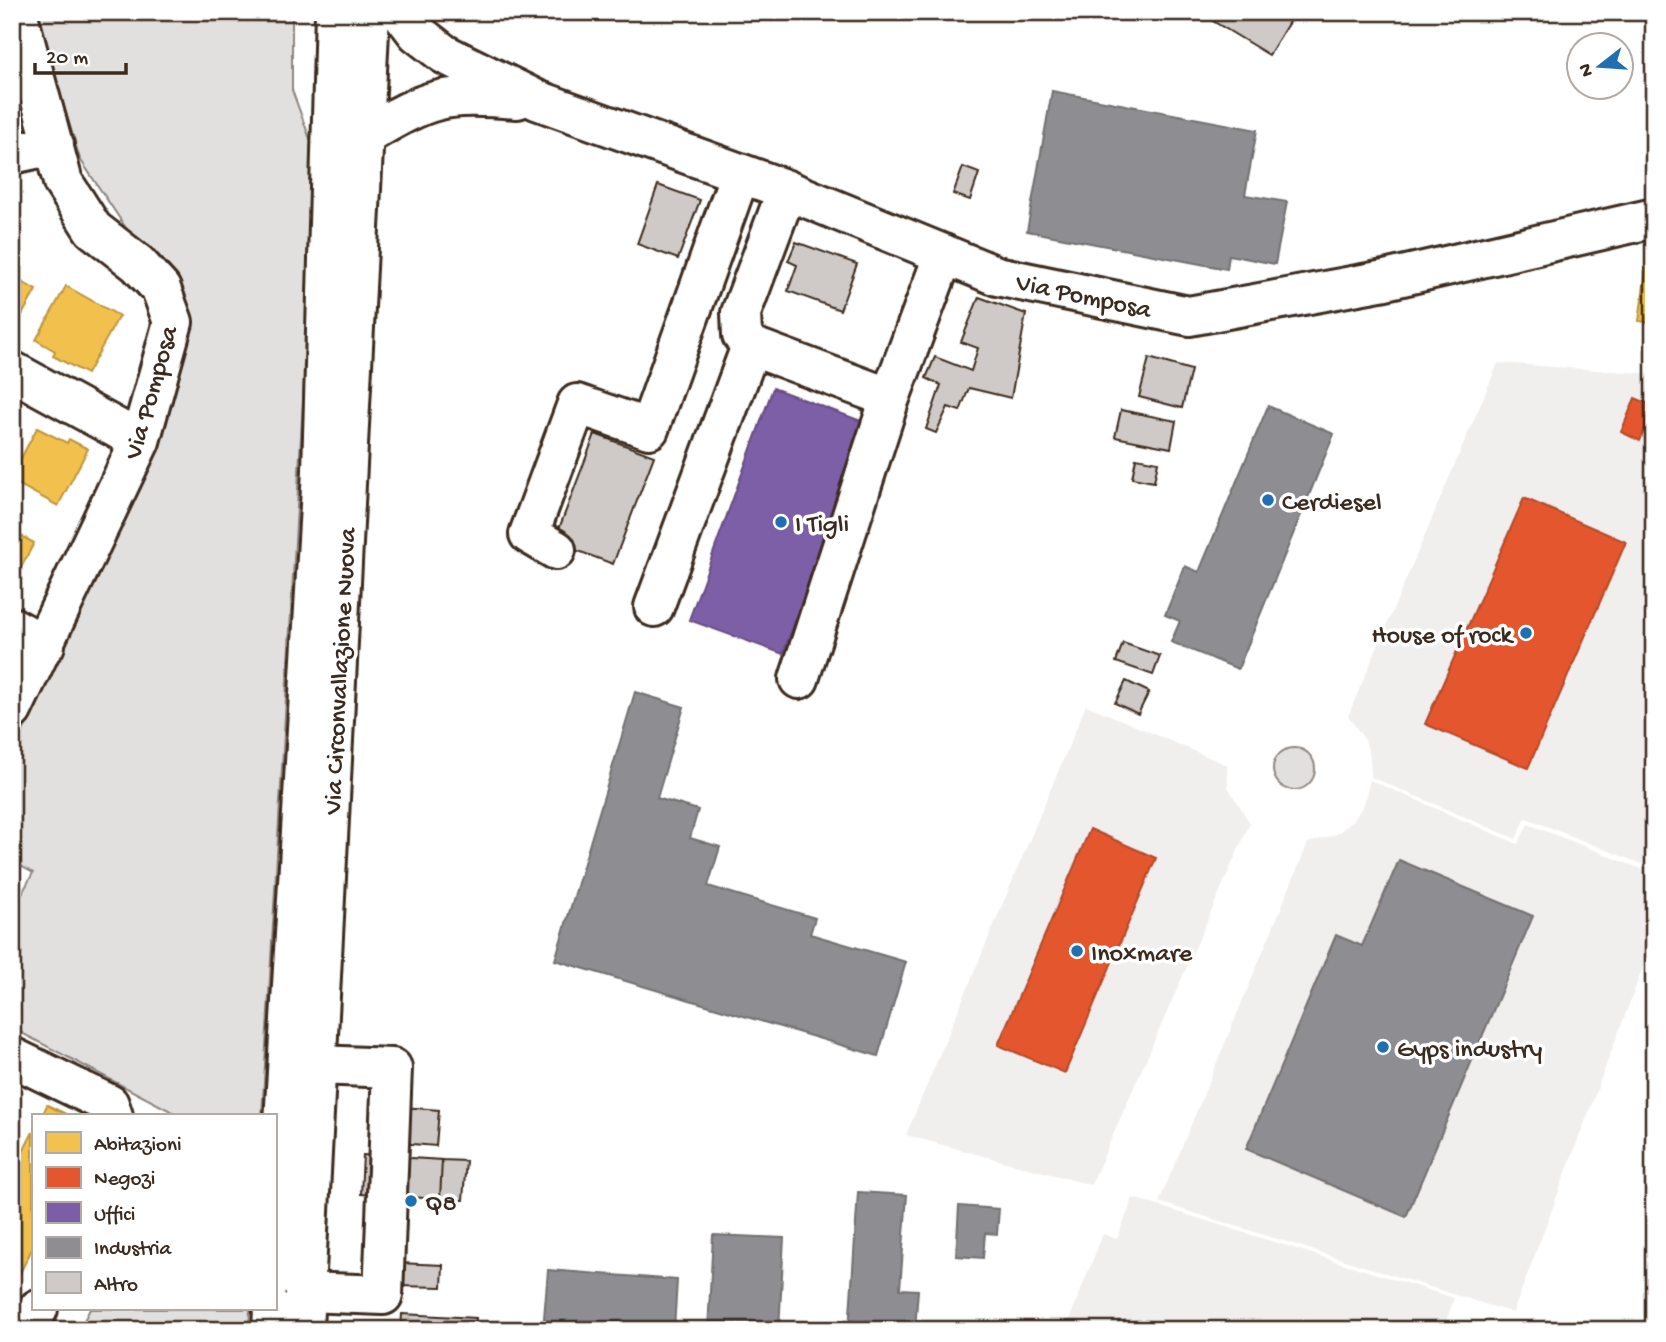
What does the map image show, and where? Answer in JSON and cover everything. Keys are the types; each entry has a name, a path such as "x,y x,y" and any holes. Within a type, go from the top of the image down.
{"street":[{"name":"Via Pomposa","path":"12,710 28,636 140,441 173,322 161,289 138,264 93,229 63,182 16,12"},
{"name":"Via Circonvallazione Nuova","path":"303,1330 284,1293 322,471 335,12"},
{"name":"Via Pomposa","path":"401,12 416,33 444,54 537,100 787,190 996,276 1189,316 1385,280 1654,218"},
{"name":"Via Pomposa","path":"444,54 403,44 369,31 334,64 368,89 404,98 432,100 466,95 537,100"},
{"name":"Via Circonvallazione Nuova","path":"272,1330 284,1293 317,1065 366,135 369,31"},
{"name":"Via Pomposa","path":"366,135 432,100"},
{"path":"12,154 54,145"},
{"path":"556,550 529,534 577,404 649,429 740,174"},
{"path":"787,190 741,313 742,335 751,346 890,398"},
{"path":"799,679 890,398 944,254"},
{"path":"654,607 751,346"},
{"path":"12,371 140,441"},
{"path":"12,1057 109,1104 112,1114"},
{"path":"284,1293 383,1295 392,1068 317,1065"},
{"path":"27,1330 37,1310"}],"shaded area":[{"path":"35,12 292,12 292,90 317,158 262,1114 176,1114 12,1028 12,912 33,873 12,861 12,755 157,445 186,318 80,159"},
{"path":"1498,363 1654,374 1654,869 1526,818 1516,839 1371,777 1370,757 1365,740 1348,716"},
{"path":"1086,705 1227,765 1228,787 1250,823 1091,1185 906,1135"},
{"path":"1294,748 1309,754 1315,769 1309,784 1294,790 1279,784 1273,769 1279,754"},
{"path":"1370,780 1518,844 1528,824 1654,874 1654,938 1513,1313 1159,1202 1308,843 1337,834 1353,821 1364,804"},
{"path":"1133,1198 1454,1298 1443,1330 1065,1330 1103,1234 1117,1239"},
{"path":"89,1310 250,1310 249,1330 79,1330"}],"building: Abitazioni":[{"path":"1650,242 1654,242 1654,323 1639,321"},
{"path":"12,276 36,290 13,331 12,331"},
{"path":"66,286 119,316 87,374 53,356 55,351 36,340"},
{"path":"37,428 67,443 69,439 88,449 58,506 12,481 12,475"},
{"path":"12,531 34,543 14,581 12,581"},
{"path":"47,1105 66,1114 43,1114"},
{"path":"32,1134 32,1249 19,1275 12,1272 12,1173"}],"building: Negozi":[{"path":"1635,398 1654,406 1640,441 1621,432"},
{"name":"House of rock","path":"1524,498 1626,542 1528,768 1425,724"},
{"name":"Inoxmare","path":"1090,829 1156,858 1065,1073 998,1045"}],"building: Uffici":[{"name":"I Tigli","path":"773,388 864,422 829,519 846,525 833,559 819,554 783,654 689,620"}],"building: Industria":[{"path":"1052,91 1257,130 1245,195 1287,202 1275,264 1229,255 1227,269 1027,231"},
{"name":"Cerdiesel","path":"1268,406 1334,434 1238,669 1171,642 1180,621 1165,615 1185,566 1199,572"},
{"path":"635,692 684,707 657,798 698,810 690,838 720,847 708,886 815,918 810,934 906,962 878,1056 555,960"},
{"name":"Gyps industry","path":"1399,860 1533,916 1406,1217 1246,1149 1336,935 1362,946"},
{"path":"858,1192 907,1195 900,1289 918,1290 915,1330 849,1330"},
{"path":"959,1206 999,1209 997,1234 985,1233 983,1258 956,1256"},
{"path":"713,1235 784,1238 779,1330 708,1330"},
{"path":"548,1270 677,1280 674,1330 543,1330"},
{"path":"1180,1323 1225,1330 1179,1330"}],"building: Altro":[{"path":"1198,12 1273,12 1289,22 1269,55"},
{"path":"963,167 979,173 970,200 953,194"},
{"path":"658,185 700,200 678,259 637,244"},
{"path":"796,242 857,264 840,310 788,291 797,265 788,261"},
{"path":"979,297 1026,314 1011,398 969,388 960,411 948,407 936,433 926,429 941,385 926,378 935,357 971,371 978,348 961,342"},
{"path":"1149,358 1191,370 1182,408 1139,397"},
{"path":"1121,410 1176,421 1171,448 1115,437"},
{"path":"595,434 654,456 613,564 554,542"},
{"path":"1136,458 1158,462 1154,482 1132,478"},
{"path":"1123,643 1160,656 1153,675 1116,662"},
{"path":"1126,681 1149,692 1138,714 1115,703"},
{"path":"403,1107 439,1110 436,1146 400,1143"},
{"path":"363,1155 442,1160 440,1199 361,1194"},
{"path":"442,1160 466,1161 463,1200 440,1199"},
{"path":"398,1263 443,1265 442,1287 397,1286"},
{"path":"402,1314 476,1318 475,1330 401,1330"}],"place":[{"name":"Cerdiesel","path":"1268,500"},
{"name":"I Tigli","path":"781,522"},
{"name":"House of rock","path":"1526,633"},
{"name":"Inoxmare","path":"1077,951"},
{"name":"Gyps industry","path":"1383,1047"},
{"name":"Q8","path":"411,1201"}]}
